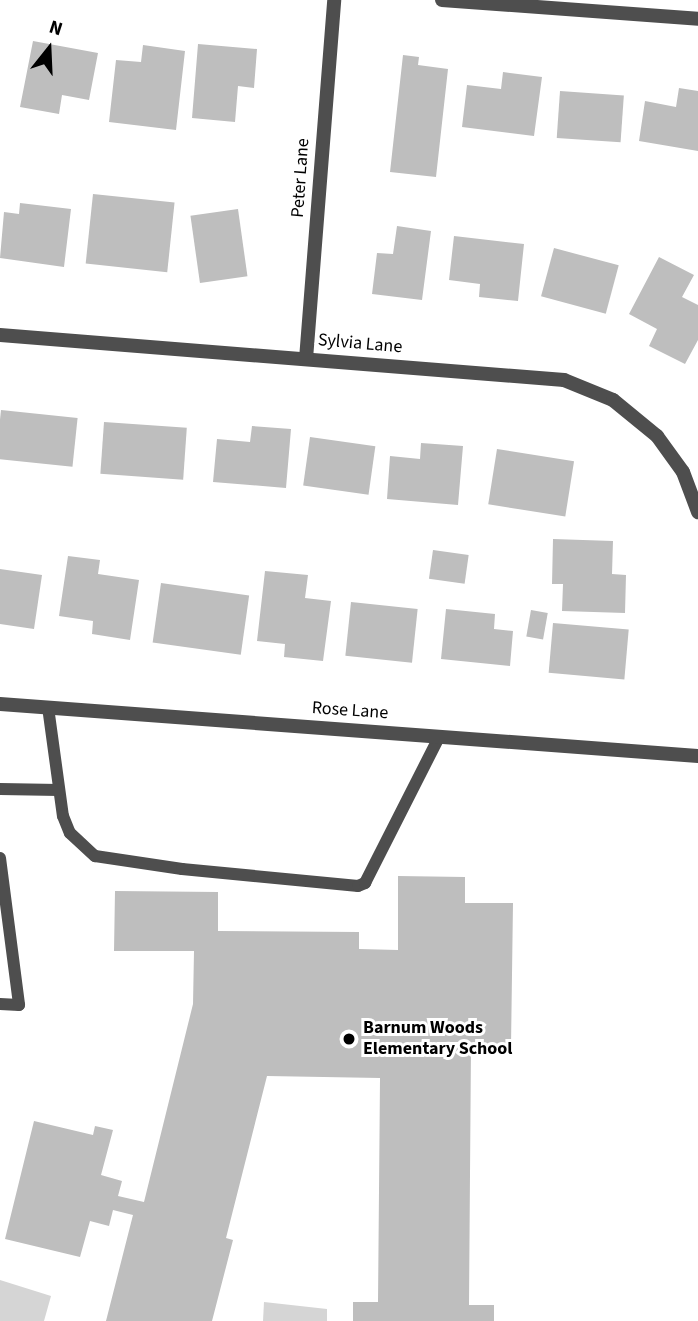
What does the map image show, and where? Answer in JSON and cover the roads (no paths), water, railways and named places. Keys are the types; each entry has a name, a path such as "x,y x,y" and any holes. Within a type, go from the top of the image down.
{"street":[{"name":"Peter Lane","path":"306,359 334,0"},
{"path":"442,0 698,19"},
{"name":"Sylvia Lane","path":"0,335 564,380 613,400 657,436 683,472 698,512"},
{"name":"Rose Lane","path":"0,704 698,756"}],"lane":[{"path":"48,707 59,790 70,833 94,856 195,871 358,886 365,883 439,737"},
{"path":"0,789 59,790"},
{"path":"0,858 19,1005 0,1004"}],"place":[{"name":"Barnum Woods Elementary School","path":"349,1039"}]}
